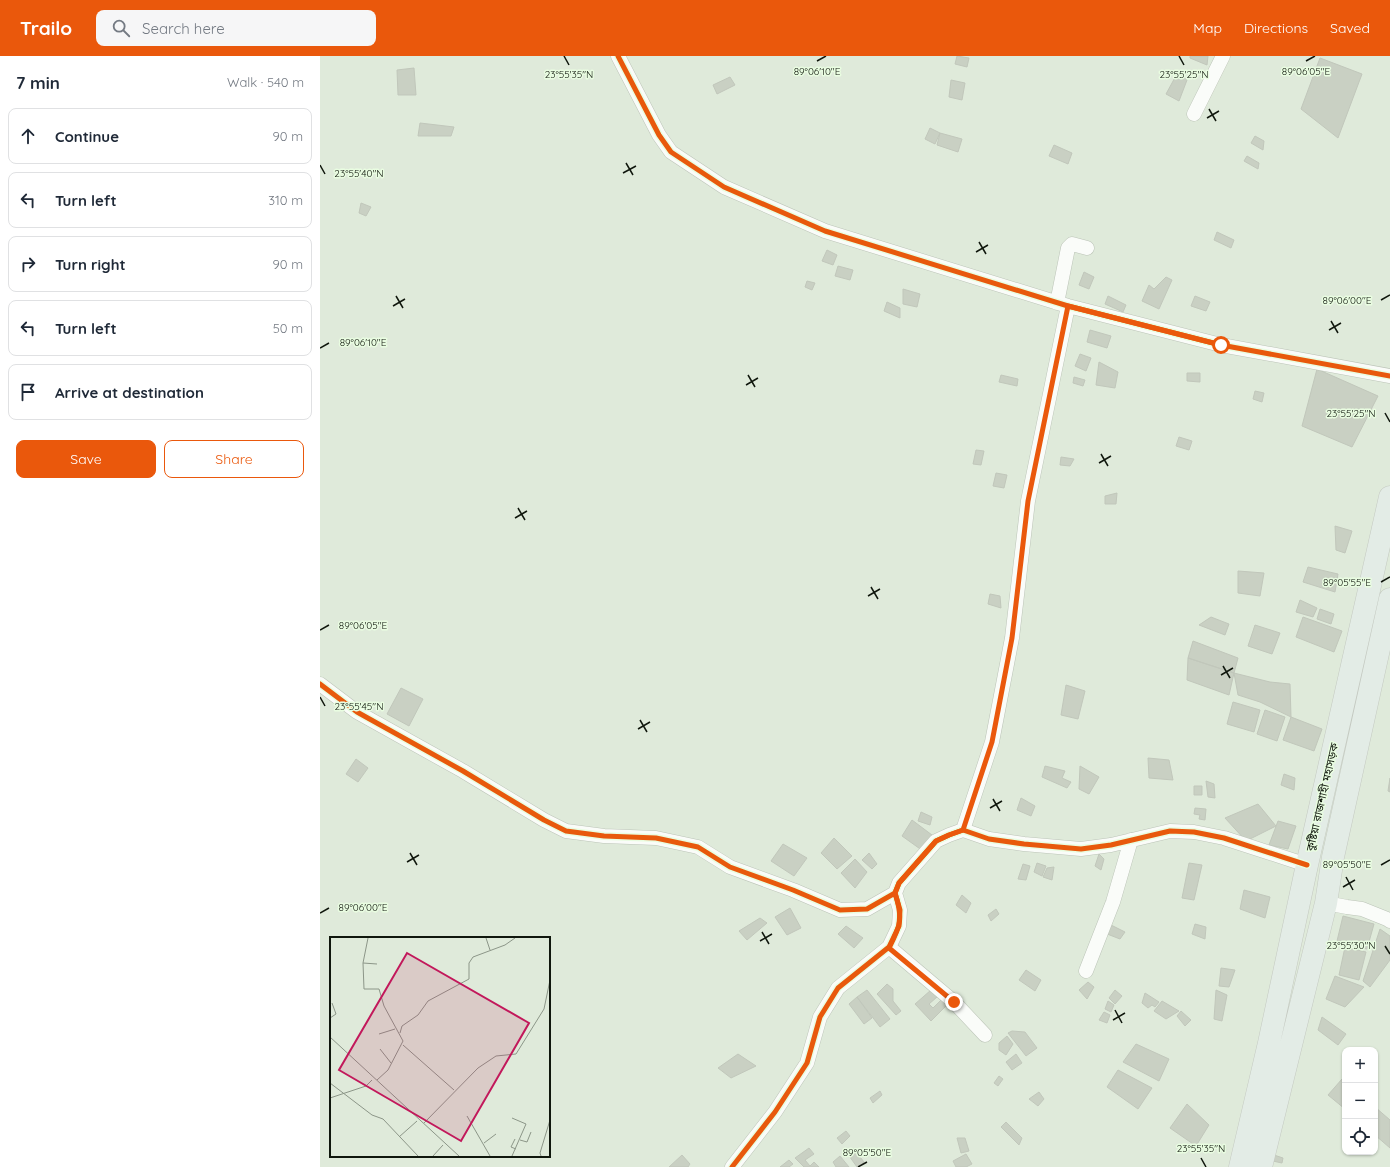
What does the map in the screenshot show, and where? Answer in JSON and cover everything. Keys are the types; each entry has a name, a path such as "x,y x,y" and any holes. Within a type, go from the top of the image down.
{"highway":[{"name":"কুষ্টিয়া রাজশাহী মহাসড়ক","path":"1240,1167 1269,1043 1307,864 1390,497"},
{"name":"কুষ্টিয়া রাজশাহী মহাসড়ক","path":"1261,1167 1326,903 1333,857 1390,599"},
{"path":"1290,942 1314,949"}],"street":[{"path":"618,56 659,135 672,152 724,187 825,231 1062,304 1221,345 1390,376"},
{"path":"1194,114 1223,56"},
{"path":"963,830 992,742 1012,638 1028,501 1062,304 1068,248 1072,244 1077,244 1087,248"},
{"path":"320,684 357,712 464,771 544,820 566,831 604,836 656,838 698,847 730,867 793,890 840,910 867,909 895,893"},
{"path":"732,1167 775,1112 807,1063 820,1017 838,988 889,948 899,926 900,910 895,893 899,883 936,841 963,830 989,839 1081,849 1111,845 1170,831 1194,832 1224,838 1307,864"},
{"path":"1086,971 1113,902 1131,840"},
{"path":"1326,903 1362,909 1390,921"},
{"path":"889,948 954,1002 985,1035"}],"building":[{"path":"957,56 969,58 967,67 955,64"},
{"path":"1190,56 1208,56 1207,65 1190,58"},
{"path":"1320,58 1362,74 1338,138 1301,109"},
{"path":"414,68 416,95 398,95 397,70"},
{"path":"1178,72 1187,80 1179,101 1166,94"},
{"path":"730,77 735,85 717,94 713,85"},
{"path":"951,80 965,83 962,100 949,97"},
{"path":"420,123 454,127 451,136 418,136"},
{"path":"930,128 940,133 935,144 925,139"},
{"path":"940,133 962,139 958,152 937,145"},
{"path":"1255,136 1264,141 1263,150 1251,143"},
{"path":"1054,145 1072,153 1068,164 1049,156"},
{"path":"1247,156 1259,163 1258,169 1244,161"},
{"path":"361,203 371,207 366,216 359,213"},
{"path":"1217,232 1234,240 1231,248 1214,240"},
{"path":"827,250 837,255 833,265 822,261"},
{"path":"838,266 853,270 850,280 835,276"},
{"path":"1084,272 1094,277 1089,289 1079,285"},
{"path":"1166,277 1172,280 1159,309 1142,301 1149,285 1154,289"},
{"path":"807,281 815,283 812,290 805,287"},
{"path":"903,289 920,294 917,307 903,304"},
{"path":"1108,296 1126,305 1123,312 1105,304"},
{"path":"1195,296 1210,302 1206,311 1191,306"},
{"path":"887,302 900,308 900,318 884,311"},
{"path":"1090,330 1111,336 1107,348 1087,342"},
{"path":"1080,354 1091,358 1086,371 1075,366"},
{"path":"1099,362 1118,372 1115,388 1096,385"},
{"path":"1317,369 1378,396 1352,447 1302,426"},
{"path":"1187,373 1200,373 1200,382 1187,381"},
{"path":"1001,375 1018,379 1017,386 999,382"},
{"path":"1074,377 1085,380 1083,386 1073,383"},
{"path":"1255,391 1264,393 1262,402 1253,399"},
{"path":"1179,437 1192,441 1189,450 1176,446"},
{"path":"976,450 984,451 981,465 973,464"},
{"path":"1061,457 1074,459 1070,466 1060,465"},
{"path":"996,473 1007,475 1004,488 993,486"},
{"path":"1117,493 1116,504 1105,504 1105,496"},
{"path":"1335,526 1352,531 1345,553 1336,550"},
{"path":"1308,567 1338,574 1335,592 1303,582"},
{"path":"1238,571 1264,573 1260,596 1238,593"},
{"path":"990,594 1000,596 1001,608 988,604"},
{"path":"1300,600 1317,608 1313,617 1296,612"},
{"path":"1320,609 1334,614 1331,624 1317,619"},
{"path":"1211,617 1229,624 1225,635 1199,625"},
{"path":"1303,617 1342,631 1334,652 1296,637"},
{"path":"1255,625 1280,633 1272,654 1248,646"},
{"path":"1193,641 1238,658 1234,673 1188,658"},
{"path":"1188,658 1234,673 1229,695 1187,680"},
{"path":"1234,673 1270,682 1290,684 1291,717 1260,702 1238,695"},
{"path":"1066,685 1085,691 1078,719 1061,715"},
{"path":"401,688 423,699 409,726 387,714"},
{"path":"1233,702 1260,710 1254,732 1227,724"},
{"path":"1265,710 1285,717 1277,741 1257,734"},
{"path":"1291,717 1322,729 1314,751 1283,740"},
{"path":"1148,758 1169,760 1173,780 1149,778"},
{"path":"356,759 368,768 358,782 346,774"},
{"path":"1045,766 1065,771 1062,778 1071,782 1067,788 1042,777"},
{"path":"1080,766 1099,777 1089,794 1079,789"},
{"path":"1284,774 1295,778 1294,790 1281,785"},
{"path":"1390,778 1390,792 1388,791"},
{"path":"1206,781 1214,784 1215,798 1208,797"},
{"path":"1194,786 1202,786 1202,795 1194,795"},
{"path":"1021,798 1035,806 1031,816 1017,810"},
{"path":"1258,804 1276,826 1246,841 1225,818"},
{"path":"1195,808 1206,809 1205,820 1199,819 1200,815 1194,814"},
{"path":"921,812 932,817 930,825 918,821"},
{"path":"912,820 932,835 923,851 902,836"},
{"path":"1278,821 1296,826 1288,849 1269,845"},
{"path":"834,838 852,856 837,869 821,853"},
{"path":"783,844 807,858 794,876 771,861"},
{"path":"869,853 877,864 872,869 862,860"},
{"path":"1099,854 1104,859 1101,870 1095,866"},
{"path":"855,859 867,872 855,888 841,873"},
{"path":"1037,863 1046,866 1042,876 1034,872"},
{"path":"1189,863 1202,865 1194,900 1182,898"},
{"path":"1023,864 1030,866 1026,880 1018,879"},
{"path":"1054,867 1052,880 1043,877 1047,868"},
{"path":"1244,890 1270,897 1265,918 1240,909"},
{"path":"962,895 971,903 966,913 956,905"},
{"path":"790,908 801,928 787,935 775,917"},
{"path":"996,909 999,914 991,921 988,915"},
{"path":"1343,916 1374,924 1367,949 1337,941"},
{"path":"760,918 767,923 747,940 739,931"},
{"path":"1105,922 1125,932 1120,939 1102,932"},
{"path":"1195,924 1206,927 1205,939 1192,934"},
{"path":"846,926 863,938 854,948 838,934"},
{"path":"1380,929 1390,936 1390,960 1370,987 1363,981"},
{"path":"1345,947 1366,952 1359,980 1339,975"},
{"path":"1221,968 1235,970 1229,987 1219,986"},
{"path":"1026,970 1041,980 1035,991 1019,980"},
{"path":"1335,976 1364,987 1345,1007 1326,999"},
{"path":"1088,982 1094,987 1087,999 1079,990"},
{"path":"887,984 893,989 893,1001 901,1011 896,1015 877,994"},
{"path":"867,990 890,1019 880,1027 857,997"},
{"path":"931,990 937,997 929,1004 933,1008 942,999 947,1005 931,1021 915,1004"},
{"path":"1115,990 1122,996 1115,1004 1109,998"},
{"path":"1216,990 1227,995 1222,1021 1214,1019"},
{"path":"1145,993 1159,1002 1155,1007 1152,1005 1148,1008 1142,1003"},
{"path":"857,997 872,1018 864,1024 849,1004"},
{"path":"1108,1001 1114,1005 1111,1012 1105,1009"},
{"path":"1162,1001 1179,1011 1166,1019 1154,1011"},
{"path":"1181,1011 1191,1020 1185,1026 1177,1016"},
{"path":"1104,1012 1110,1015 1107,1023 1099,1020"},
{"path":"1322,1017 1346,1034 1338,1045 1318,1030"},
{"path":"1012,1031 1025,1032 1037,1048 1026,1056 1008,1033"},
{"path":"1007,1036 1013,1044 1006,1055 999,1050 999,1043"},
{"path":"1136,1044 1169,1059 1159,1081 1123,1062"},
{"path":"738,1054 756,1066 731,1078 718,1068"},
{"path":"1016,1054 1022,1063 1012,1070 1006,1062"},
{"path":"1118,1070 1152,1088 1138,1109 1107,1087"},
{"path":"999,1076 1003,1079 998,1086 994,1083"},
{"path":"1342,1079 1342,1107 1328,1095"},
{"path":"880,1091 882,1095 873,1103 870,1098"},
{"path":"1039,1092 1044,1099 1038,1106 1029,1099"},
{"path":"1187,1104 1209,1125 1196,1146 1170,1128"},
{"path":"1378,1110 1390,1120 1390,1148 1378,1138"},
{"path":"1006,1122 1022,1138 1019,1145 1001,1127"},
{"path":"846,1131 850,1136 842,1144 837,1138"},
{"path":"957,1138 965,1138 969,1151 961,1153"},
{"path":"809,1148 814,1154 805,1160 810,1166 814,1162 819,1167 804,1167 795,1158"},
{"path":"853,1148 864,1162 859,1167 857,1167 847,1153"},
{"path":"966,1154 972,1164 966,1167 956,1167 953,1161"},
{"path":"1271,1154 1283,1158 1282,1163 1268,1160"},
{"path":"682,1155 690,1164 688,1167 669,1167"},
{"path":"840,1156 849,1167 836,1167 833,1162"},
{"path":"789,1160 793,1164 789,1167 780,1167"}],"cycle path":[{"path":"618,56 659,135 671,152 724,187 825,231 1068,306 1221,345 1390,376"},
{"path":"320,684 357,712 463,771 544,820 566,831 604,836 656,838 698,847 730,867 793,890 840,910 867,909 895,893"},
{"path":"732,1167 775,1112 807,1063 820,1017 838,988 889,947 899,926 900,910 895,893 899,883 936,841 963,830 989,839 1081,849 1111,845 1170,831 1194,832 1224,838 1307,865"}],"route":[{"path":"954,1002 889,948 899,926 900,910 895,893 899,883 936,841 963,830 992,742 1012,638 1028,501 1068,306 1221,345"}]}
